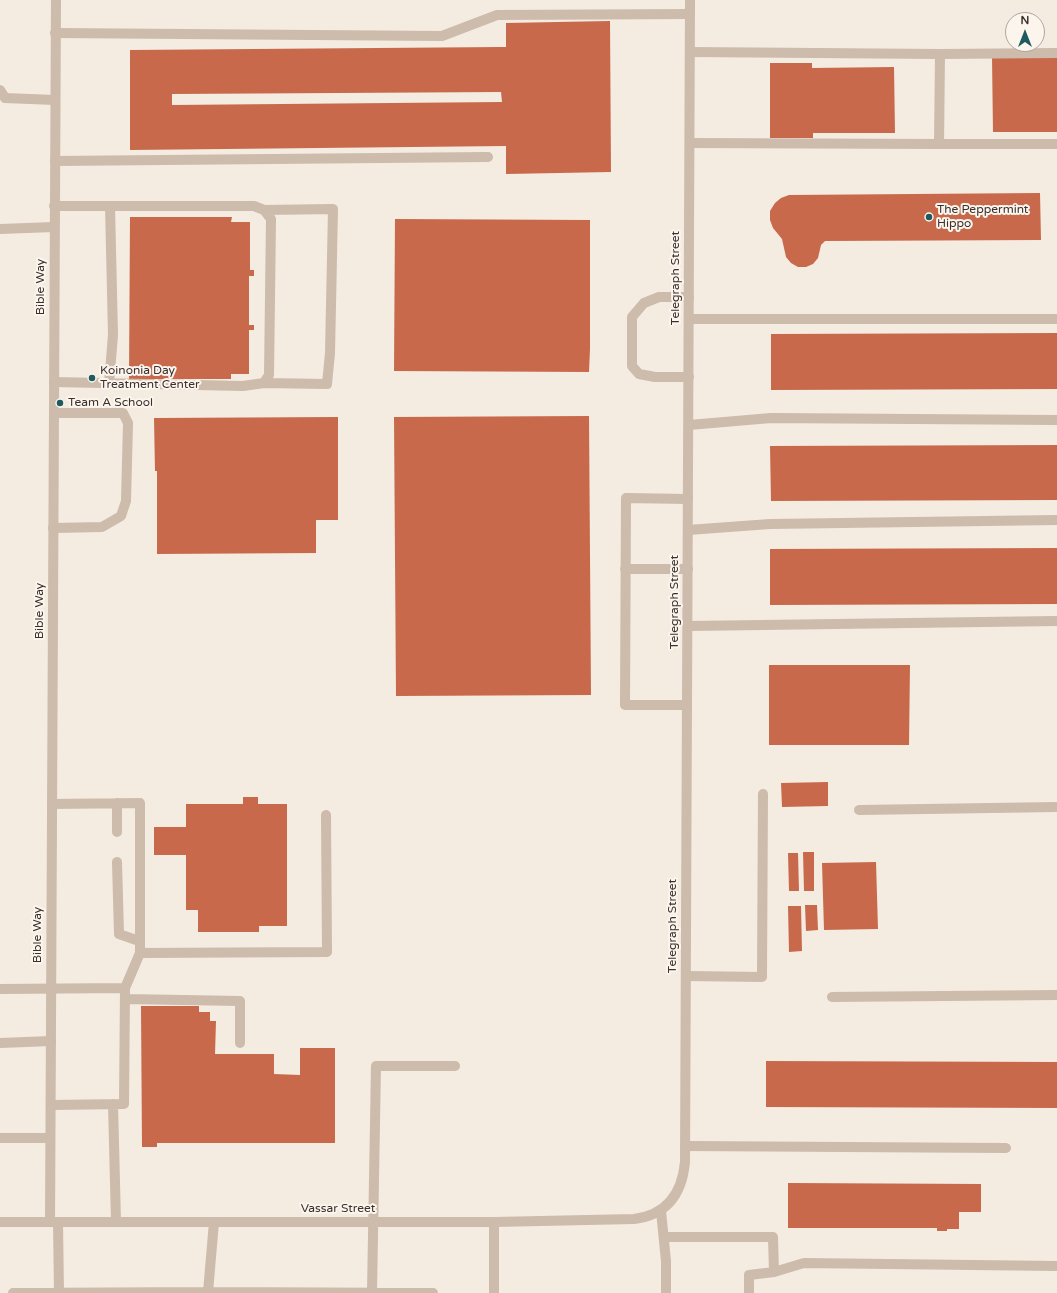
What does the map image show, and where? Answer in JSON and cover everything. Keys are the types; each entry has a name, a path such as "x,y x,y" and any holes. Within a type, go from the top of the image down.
{"street":[{"name":"Bible Way","path":"56,0 50,1138 59,1292"},
{"name":"Telegraph Street","path":"671,1201 679,1190 684,1176 685,1146 690,0"},
{"path":"55,33 442,36 497,15 690,14"},
{"path":"690,52 940,54 1057,53"},
{"path":"939,144 940,54"},
{"path":"2,97 55,100"},
{"path":"690,143 1057,144"},
{"path":"55,161 488,157"},
{"path":"54,206 254,206 264,210 333,209 330,353 327,384 264,383 243,386 54,382"},
{"path":"109,384 113,335 110,206"},
{"path":"264,210 271,219 269,375 264,383"},
{"path":"0,229 54,227"},
{"path":"689,297 659,297 644,303 632,318 632,366 639,374 655,377 689,377"},
{"path":"689,319 1057,319"},
{"path":"53,528 102,527 121,516 126,501 128,423 123,413 54,413"},
{"path":"688,425 771,418 1057,420"},
{"path":"687,705 625,705 625,569 626,498 688,499"},
{"path":"688,530 770,524 1057,520"},
{"path":"625,569 688,569"},
{"path":"688,626 1057,621"},
{"path":"686,976 762,977 763,794"},
{"path":"117,803 117,832"},
{"path":"51,1105 124,1104 125,988 140,952 140,803 52,804"},
{"path":"859,810 1057,807"},
{"path":"140,952 327,952 326,815"},
{"path":"117,862 119,934 139,941"},
{"path":"0,989 125,988"},
{"path":"832,997 1057,995"},
{"path":"126,999 240,1001 240,1043"},
{"path":"0,1043 51,1041"},
{"path":"372,1292 376,1066 455,1066"},
{"path":"113,1104 116,1222"},
{"path":"0,1138 50,1138"},
{"path":"685,1146 1006,1148"},
{"name":"Vassar Street","path":"0,1222 494,1222 634,1219 654,1215 671,1201"},
{"path":"661,1210 666,1261 666,1293"},
{"path":"208,1292 214,1222"},
{"path":"494,1222 494,1293"},
{"path":"664,1237 773,1237 774,1272"},
{"path":"749,1293 749,1275 774,1272 804,1263 1057,1266"},
{"path":"13,1293 433,1293"}],"building":[{"path":"610,21 611,172 506,174 506,146 130,150 130,50 506,47 506,23","holes":["501,92 502,102 172,105 172,94"]},
{"path":"1057,56 1057,132 993,132 992,57"},
{"path":"770,63 812,63 812,68 894,67 895,133 813,133 813,138 770,138"},
{"name":"The Peppermint Hippo","path":"1040,193 1041,240 825,241 821,245 818,258 813,264 806,267 798,267 791,263 786,257 782,239 773,228 770,220 770,211 775,203 781,198 789,195"},
{"path":"130,217 232,217 231,222 250,222 250,270 254,270 254,276 249,276 249,325 254,325 254,330 249,330 249,374 231,374 231,379 129,379"},
{"path":"395,219 590,220 589,372 394,371"},
{"path":"1057,333 1057,389 771,390 771,334"},
{"path":"589,416 591,695 396,696 394,417"},
{"path":"338,417 338,520 316,520 316,553 157,554 157,471 155,471 154,418"},
{"path":"1057,445 1057,500 771,501 770,446"},
{"path":"1057,548 1057,604 770,605 770,549"},
{"path":"769,665 910,665 909,745 769,745"},
{"path":"828,782 828,806 782,807 781,783"},
{"path":"243,797 258,797 258,804 287,804 287,926 259,926 259,932 198,932 198,910 186,910 186,855 154,855 154,827 186,827 186,804 243,804"},
{"path":"803,852 814,852 814,891 804,891"},
{"path":"788,853 798,853 799,891 789,891"},
{"path":"876,862 878,929 824,930 822,863"},
{"path":"805,905 817,905 818,930 806,931"},
{"path":"788,906 801,906 802,951 789,952"},
{"path":"141,1006 199,1006 199,1012 210,1012 210,1021 216,1021 215,1054 274,1054 274,1074 300,1075 300,1048 335,1048 335,1143 157,1143 157,1147 142,1147"},
{"path":"766,1061 1057,1062 1057,1108 766,1107"},
{"path":"788,1183 981,1184 981,1212 959,1212 959,1229 947,1229 947,1231 937,1231 937,1228 788,1228"}],"place":[{"name":"The Peppermint Hippo","path":"929,217"},
{"name":"Koinonia Day Treatment Center","path":"92,378"},
{"name":"Team A School","path":"60,403"}]}
